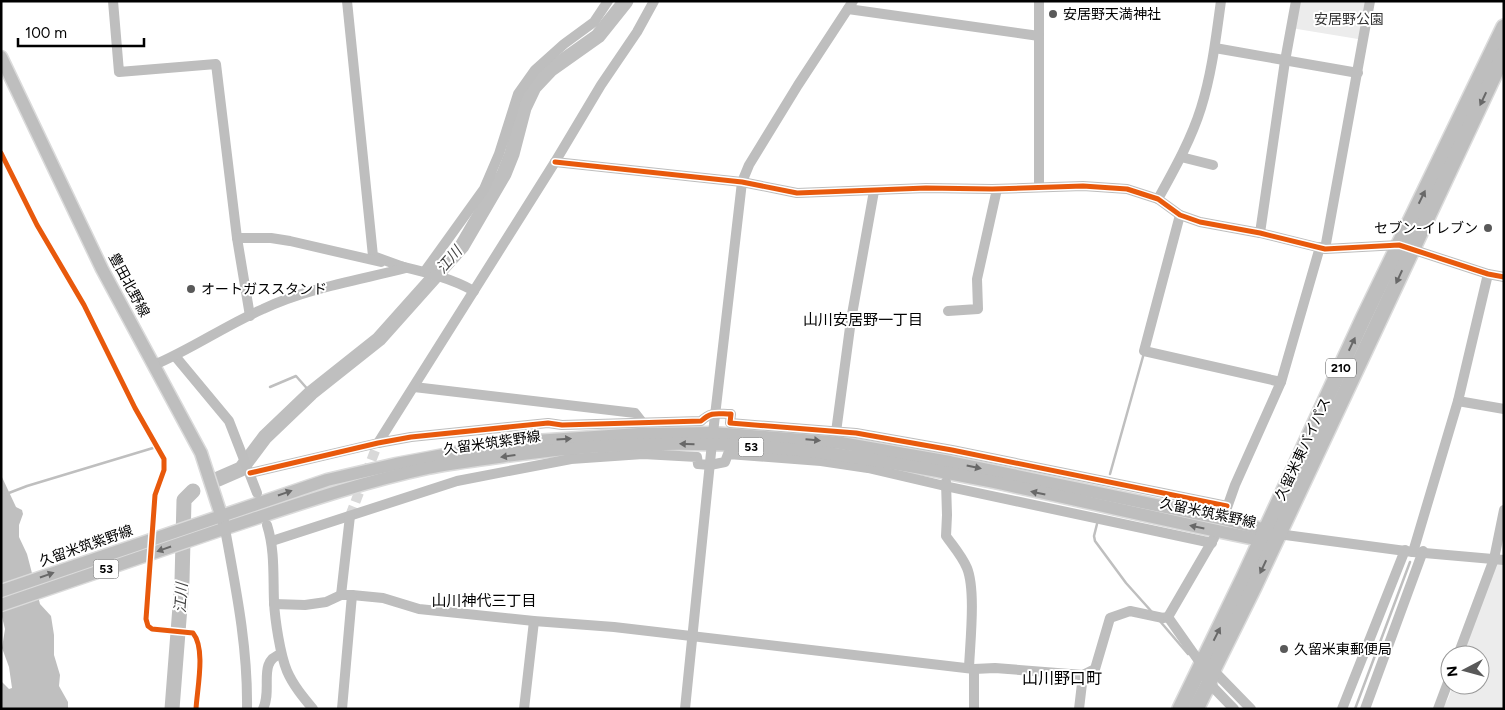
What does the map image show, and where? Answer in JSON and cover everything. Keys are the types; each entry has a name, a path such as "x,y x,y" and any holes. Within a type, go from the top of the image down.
{"highway":[{"name":"久留米東バイパス","path":"1196,709 1208,672 1269,534 1405,247 1504,28"},
{"name":"久留米東バイパス","path":"1405,247 1502,59"},
{"name":"久留米東バイパス","path":"1180,709 1208,672"}],"main road":[{"name":"豊田北野線","path":"1,57 102,268 201,453 225,529"},
{"name":"久留米筑紫野線","path":"1,605 209,527 222,515 327,480 396,464 480,448 596,436 639,434 712,439 841,443 949,462 1222,519 1269,534"},
{"name":"久留米筑紫野線","path":"1,591 209,527 225,529 286,507 391,477 430,468 541,451 712,439"},
{"name":"久留米筑紫野線","path":"949,462 1214,537 1269,534"}],"street":[{"path":"113,1 119,72 216,64 250,316"},
{"path":"347,1 373,256 406,268"},
{"path":"425,271 484,189 499,154 518,94 535,70 564,44 594,22 608,1"},
{"path":"378,443 555,162 600,84 637,32 654,1"},
{"path":"1039,1 1039,186"},
{"path":"1158,199 1181,157 1201,109 1215,48 1221,1"},
{"path":"1260,233 1285,61 1296,1"},
{"path":"1222,519 1281,382 1322,248 1358,74 1370,1"},
{"path":"685,709 712,439 742,182 750,165 798,85 851,5 1039,36"},
{"path":"1215,48 1358,74"},
{"path":"1181,157 1213,165"},
{"path":"555,162 742,182 797,193 926,188 997,189 1039,186 1127,189 1158,199 1180,215 1200,222 1260,233 1322,248 1405,247 1488,274 1504,277"},
{"path":"948,311 978,309 977,278 997,189"},
{"path":"836,432 851,320 874,191"},
{"path":"1180,215 1144,351 1281,382"},
{"path":"238,238 290,240 425,271 474,290"},
{"path":"154,365 175,356 262,309 302,294 406,268"},
{"path":"1365,709 1458,401 1488,274"},
{"path":"175,356 230,421 257,493"},
{"path":"414,387 635,414 642,422"},
{"path":"1458,401 1504,409"},
{"path":"247,466 411,437 548,423 562,425 700,421 708,414 731,414 730,423 856,433 949,462 1227,506"},
{"path":"272,541 456,481 571,459 643,454 696,457 698,464 710,465 726,462 728,454 821,461 868,468 945,486 1214,537 1168,617"},
{"path":"949,462 945,486 946,536 968,569 972,595 974,709"},
{"path":"1462,645 1499,560 1504,510"},
{"path":"342,709 350,516"},
{"path":"268,525 272,541 274,604 281,654 287,671 300,693 313,709"},
{"path":"225,529 242,622 247,678 247,709"},
{"path":"1269,534 1499,560"},
{"path":"1342,709 1414,551"},
{"path":"274,604 305,605 326,602 347,595 384,598 419,609 614,627 692,638 972,669 996,668 1083,675 1095,669 1110,618 1130,610 1163,618 1168,617"},
{"path":"1168,617 1234,709"},
{"path":"524,709 534,621"},
{"path":"263,709 268,700 267,670 269,662 273,656 281,654"},
{"path":"1208,672 1251,709"},
{"path":"1079,709 1083,675"},
{"path":"1438,709 1443,695"}],"green space":[{"name":"安居野公園","path":"1296,1 1370,1 1364,40 1291,28"},
{"path":"1494,559 1504,560 1504,709 1442,709 1449,695 1490,695 1490,645 1466,645"}],"shaded area":[{"path":"1,475 16,507 22,510 19,537 27,554 40,604 51,616 54,635 54,655 60,675 59,686 68,702 68,709 1,709 1,681 9,689 12,688 9,667 2,648 5,629 1,613"}],"waterway":[{"name":"江川","path":"218,479 241,469 265,437 311,393 379,339 462,246 504,174 512,154 524,108 534,87 550,70 598,36 626,1"},
{"path":"1110,474 1144,353"},
{"path":"270,387 296,376 311,393"},
{"path":"1,496 27,486 153,448"},
{"name":"江川","path":"172,709 182,581 184,500 193,491"},
{"path":"1097,524 1094,536 1095,541 1126,583 1152,612"},
{"path":"1355,709 1410,562"},
{"path":"1159,620 1188,654"}],"tunnel":[{"path":"350,516 378,443"}],"cycle path":[{"path":"1,153 37,225 84,305 135,408 164,459 164,470 155,495 146,619 148,626 152,629 193,633 197,640 200,659 196,709"},
{"path":"555,162 742,182 797,193 926,188 992,189 1083,186 1127,189 1158,199 1180,215 1200,222 1260,233 1325,249 1399,245 1488,274 1504,277"},
{"path":"250,473 411,437 548,423 562,425 701,421 712,414 731,414 730,423 856,433 952,450 1227,506"}],"place":[{"name":"安居野天満神社","path":"1053,14"},
{"name":"セブン-イレブン","path":"1488,228"},
{"name":"オートガススタンド","path":"191,289"},
{"name":"久留米東郵便局","path":"1284,649"}],"district":[{"name":"山川安居野一丁目","path":"863,320"},
{"name":"山川神代三丁目","path":"484,601"},
{"name":"山川野口町","path":"1062,678"}]}
